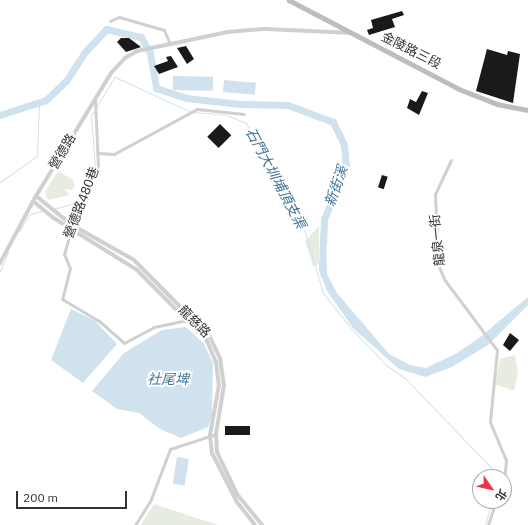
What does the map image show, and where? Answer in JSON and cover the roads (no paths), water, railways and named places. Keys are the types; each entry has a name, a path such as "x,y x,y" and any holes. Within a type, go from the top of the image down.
{"main road":[{"name":"金陵路三段","path":"289,0 459,89 497,104 528,110"}],"street":[{"path":"110,21 119,17 164,30 170,44 228,32 299,30 354,33"},
{"name":"營德路","path":"0,263 33,201 118,64 137,51 170,44"},
{"name":"營德路480巷","path":"95,99 98,165 72,225 72,230 64,254 70,268 62,295 65,304 82,310 124,343 154,327 188,320"},
{"path":"98,153 114,154 197,109 244,114"},
{"name":"龍泉一街","path":"451,160 435,194 438,264 444,279 494,346 498,358 490,422 506,460 505,469"},
{"name":"龍慈路","path":"36,196 72,225 134,260 207,341 216,362 219,386 210,434 212,453 236,502 255,525"},
{"name":"龍慈路","path":"33,201 72,230 137,270 188,320 210,337 221,365 224,385 216,434 217,452 224,475 248,509 262,525"},
{"path":"135,525 151,499 170,449 210,434 216,434"},
{"path":"488,525 493,509"}],"water":[{"path":"173,76 213,77 213,91 173,90"},
{"path":"224,80 256,83 255,95 223,92"},
{"name":"新街溪","path":"320,234 326,236 327,274 337,293 389,354 410,365 426,368 457,353 479,338 528,297 528,305 488,345 452,367 425,377 399,369 353,328 327,291 319,271"},
{"path":"71,309 94,320 117,344 83,383 51,360"},
{"name":"社尾埤","path":"186,327 204,344 213,363 212,415 208,427 181,438 160,429 139,413 117,409 92,391 124,353 162,330"},
{"path":"177,457 189,459 185,486 173,484"}],"waterway":[{"name":"新街溪","path":"0,115 46,100 66,81 84,53 106,29 141,37 150,53 156,88 186,98 240,104 288,105 333,122 344,145 346,166 324,219 323,243"},
{"name":"石門大圳埔頂支渠","path":"96,107 115,77 189,111"},
{"name":"石門大圳埔頂支渠","path":"0,182 37,156 39,103"},
{"name":"石門大圳埔頂支渠","path":"53,209 76,203 95,168 91,115 95,110"},
{"name":"石門大圳埔頂支渠","path":"194,112 227,115 246,123 302,222 323,293 350,327 386,365 406,379 492,469"},
{"name":"石門大圳埔頂支渠","path":"19,231 30,214 42,211"},
{"name":"石門大圳埔頂支渠","path":"0,271 8,252"},
{"name":"石門大圳埔頂支渠","path":"485,525 490,509"}]}
